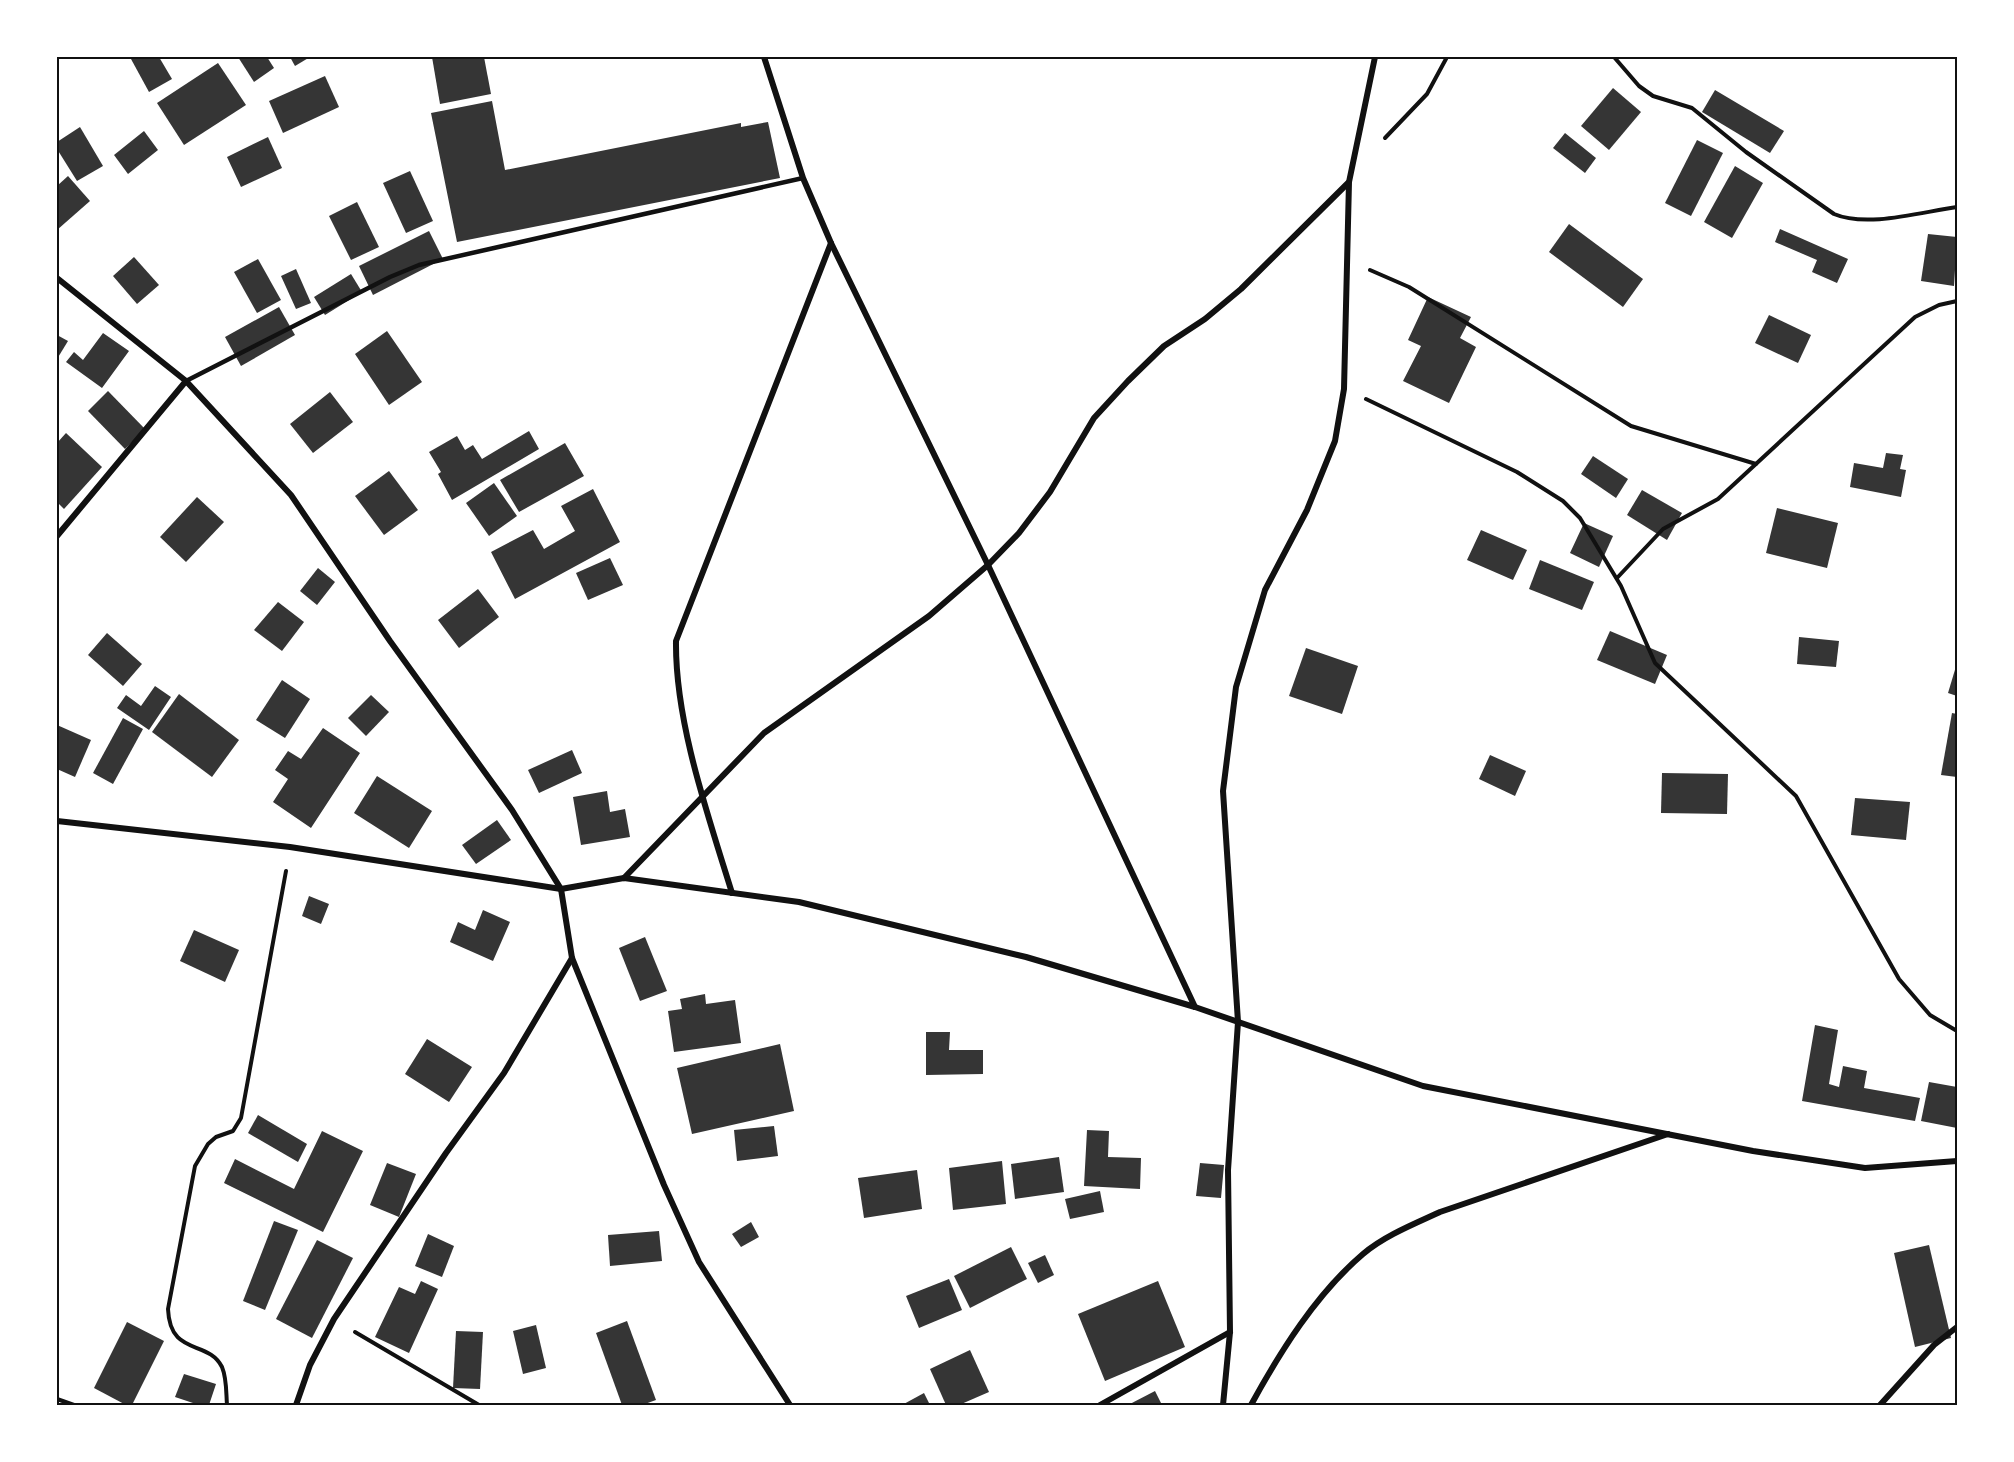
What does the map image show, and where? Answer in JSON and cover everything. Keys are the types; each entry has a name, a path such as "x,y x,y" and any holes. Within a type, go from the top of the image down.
{"street":[{"path":"764,57 803,178 831,243 988,565 1195,1007"},
{"path":"1223,1405 1230,1332 1228,1170 1238,1022 1223,791 1236,687 1265,590 1307,510 1335,441 1344,389 1349,182 1375,57"},
{"path":"624,878 764,733 929,616 988,565 1019,533 1050,492 1094,418 1128,381 1164,346 1205,319 1241,289 1349,182"},
{"path":"732,892 702,798 676,664 676,641 831,243"},
{"path":"57,278 186,381 291,495 390,640 512,810 561,890 572,958 664,1185 699,1262 790,1405"},
{"path":"57,536 186,381"},
{"path":"57,821 290,847 561,890 624,878 799,902 1026,957 1195,1007 1423,1086 1753,1151 1865,1168 1957,1161"},
{"path":"296,1405 314,1356 334,1319 452,1144 504,1074 572,958"},
{"path":"1251,1405 1322,1295 1364,1253 1408,1226 1440,1212 1670,1133"},
{"path":"1880,1405 1934,1345 1957,1327"},
{"path":"1100,1405 1230,1332"}],"lane":[{"path":"186,381 390,277 419,265 803,178"}],"path":[{"path":"1380,144 1427,94 1447,57"},
{"path":"1614,57 1639,86 1653,96 1692,108 1746,152 1834,214 1854,221 1862,221 1957,207"},
{"path":"1347,261 1409,287 1631,426 1756,464"},
{"path":"1617,578 1663,529 1709,506 1915,317 1939,305 1957,301"},
{"path":"1344,389 1517,472 1563,501 1592,534 1617,578 1655,663 1796,796 1899,979 1930,1015 1957,1031"},
{"path":"227,1405 225,1376 221,1365 215,1359 177,1338 171,1330 168,1308 195,1166 208,1144 216,1137 233,1131 241,1118 290,847"},
{"path":"334,1319 479,1405"},
{"path":"57,1398 74,1405"}],"building":[{"path":"159,57 172,79 149,92 131,59"},
{"path":"238,57 267,57 274,68 254,82"},
{"path":"290,57 310,57 295,66"},
{"path":"432,57 484,57 491,94 440,104"},
{"path":"218,63 246,105 184,145 157,103"},
{"path":"325,76 339,107 283,133 269,101"},
{"path":"1613,88 1641,112 1609,150 1581,126"},
{"path":"1715,90 1784,131 1770,153 1702,112"},
{"path":"492,101 505,170 741,123 741,127 768,122 780,178 457,242 431,113"},
{"path":"80,127 103,166 77,181 57,149 57,142"},
{"path":"144,131 158,150 128,174 114,155"},
{"path":"1565,133 1596,158 1585,173 1553,148"},
{"path":"268,137 282,168 241,187 227,157"},
{"path":"1697,140 1723,153 1691,216 1665,203"},
{"path":"1735,166 1763,183 1732,238 1704,222"},
{"path":"410,171 433,221 406,233 383,183"},
{"path":"68,176 90,201 57,230 57,186"},
{"path":"357,202 379,247 351,260 329,216"},
{"path":"1569,224 1643,279 1623,307 1549,252"},
{"path":"1780,229 1848,259 1837,283 1812,272 1817,260 1775,242"},
{"path":"429,231 443,259 373,295 359,266"},
{"path":"1928,234 1957,237 1954,286 1921,281"},
{"path":"134,257 159,285 137,304 113,276"},
{"path":"258,259 281,300 257,313 234,272"},
{"path":"296,269 311,303 296,309 281,276"},
{"path":"351,274 362,292 325,315 314,297"},
{"path":"1428,297 1471,317 1460,338 1476,347 1449,403 1403,381 1421,346 1408,340"},
{"path":"279,307 295,335 241,366 225,337"},
{"path":"1769,315 1811,335 1798,363 1755,343"},
{"path":"387,331 422,382 389,405 355,354"},
{"path":"103,333 129,351 102,388 66,362 74,352 83,360"},
{"path":"57,335 68,341 57,359"},
{"path":"108,391 145,429 125,449 88,411"},
{"path":"330,392 353,422 313,453 290,424"},
{"path":"529,431 539,449 452,500 438,474 441,472 429,452 457,436 465,450 473,445 482,459"},
{"path":"66,433 102,467 64,509 57,502 57,443"},
{"path":"565,443 584,476 519,512 500,480"},
{"path":"1886,453 1903,455 1900,469 1906,470 1901,497 1850,487 1854,463 1883,468"},
{"path":"1593,456 1628,479 1616,498 1581,474"},
{"path":"389,471 418,510 384,535 355,496"},
{"path":"494,483 517,516 489,536 466,503"},
{"path":"593,489 620,542 515,599 491,552 533,530 544,549 575,531 561,506"},
{"path":"1642,490 1682,513 1667,540 1627,515"},
{"path":"197,497 224,522 186,562 160,537"},
{"path":"1777,508 1838,523 1827,568 1766,553"},
{"path":"1584,523 1613,536 1599,567 1570,553"},
{"path":"1481,530 1527,550 1513,580 1467,560"},
{"path":"610,558 623,585 588,600 576,573"},
{"path":"1540,560 1594,582 1582,610 1529,589"},
{"path":"318,568 335,582 317,605 300,591"},
{"path":"478,589 499,617 459,648 438,620"},
{"path":"278,602 304,622 282,651 254,630"},
{"path":"1610,631 1667,655 1655,684 1597,660"},
{"path":"107,633 142,664 123,686 88,655"},
{"path":"1799,637 1839,641 1836,667 1797,664"},
{"path":"1306,648 1358,666 1342,714 1289,696"},
{"path":"1957,663 1957,696 1948,693"},
{"path":"282,680 310,699 285,738 256,720"},
{"path":"155,686 171,697 149,730 117,708 126,695 141,706"},
{"path":"179,694 239,740 212,777 152,732"},
{"path":"371,695 389,712 366,736 348,718"},
{"path":"1952,713 1957,714 1957,777 1941,775"},
{"path":"123,718 143,729 113,784 93,773"},
{"path":"57,725 91,740 75,777 57,769"},
{"path":"323,728 360,753 311,828 273,802 288,779 275,770 288,751 301,759"},
{"path":"572,750 582,773 539,793 528,770"},
{"path":"1490,755 1526,771 1515,796 1479,779"},
{"path":"1662,773 1728,774 1727,814 1661,813"},
{"path":"377,776 432,811 409,848 354,813"},
{"path":"607,791 610,812 625,809 630,837 581,845 573,797"},
{"path":"1855,798 1910,802 1906,840 1851,835"},
{"path":"497,820 511,840 476,864 462,845"},
{"path":"309,896 329,904 321,924 302,916"},
{"path":"483,910 510,922 493,961 450,942 458,922 475,930"},
{"path":"194,930 239,950 225,982 180,961"},
{"path":"645,937 667,991 640,1001 619,948"},
{"path":"705,994 706,1004 735,1000 741,1043 674,1052 668,1011 682,1009 680,999"},
{"path":"1815,1025 1838,1030 1829,1084 1839,1087 1843,1066 1867,1071 1864,1088 1920,1098 1915,1121 1802,1101"},
{"path":"926,1032 950,1032 949,1050 983,1050 983,1074 926,1075"},
{"path":"427,1039 472,1067 449,1102 405,1074"},
{"path":"780,1044 794,1111 692,1134 677,1068"},
{"path":"1929,1082 1957,1087 1957,1128 1921,1121"},
{"path":"258,1115 307,1144 298,1162 248,1133"},
{"path":"774,1126 778,1156 737,1161 734,1130"},
{"path":"1087,1130 1109,1131 1108,1157 1141,1158 1140,1189 1084,1186"},
{"path":"322,1131 363,1151 323,1232 224,1183 235,1159 294,1189"},
{"path":"1059,1157 1064,1192 1015,1199 1011,1164"},
{"path":"1002,1161 1006,1204 953,1210 949,1168"},
{"path":"387,1163 416,1174 399,1217 370,1205"},
{"path":"1200,1163 1224,1165 1221,1198 1196,1196"},
{"path":"917,1170 922,1209 864,1218 858,1178"},
{"path":"1100,1191 1104,1212 1070,1219 1065,1199"},
{"path":"274,1221 298,1230 265,1310 243,1301"},
{"path":"751,1222 759,1237 741,1247 732,1234"},
{"path":"659,1231 662,1261 610,1266 608,1235"},
{"path":"428,1234 454,1246 442,1277 415,1266"},
{"path":"317,1240 353,1258 312,1338 276,1319"},
{"path":"1929,1245 1951,1338 1915,1347 1894,1253"},
{"path":"1011,1247 1027,1279 970,1308 954,1276"},
{"path":"1045,1255 1054,1275 1038,1283 1028,1263"},
{"path":"949,1279 962,1310 919,1328 906,1296"},
{"path":"421,1281 438,1289 409,1353 375,1337 399,1287 415,1294"},
{"path":"1158,1281 1185,1347 1105,1381 1078,1314"},
{"path":"627,1321 656,1400 642,1405 622,1405 596,1333"},
{"path":"127,1322 164,1341 132,1405 126,1405 94,1388"},
{"path":"536,1325 546,1368 523,1374 513,1331"},
{"path":"456,1331 483,1332 480,1389 453,1388"},
{"path":"970,1350 989,1392 959,1405 946,1405 930,1369"},
{"path":"184,1374 216,1384 209,1405 199,1405 175,1397"},
{"path":"1155,1391 1162,1405 1128,1405"},
{"path":"924,1393 930,1405 902,1405"}]}
